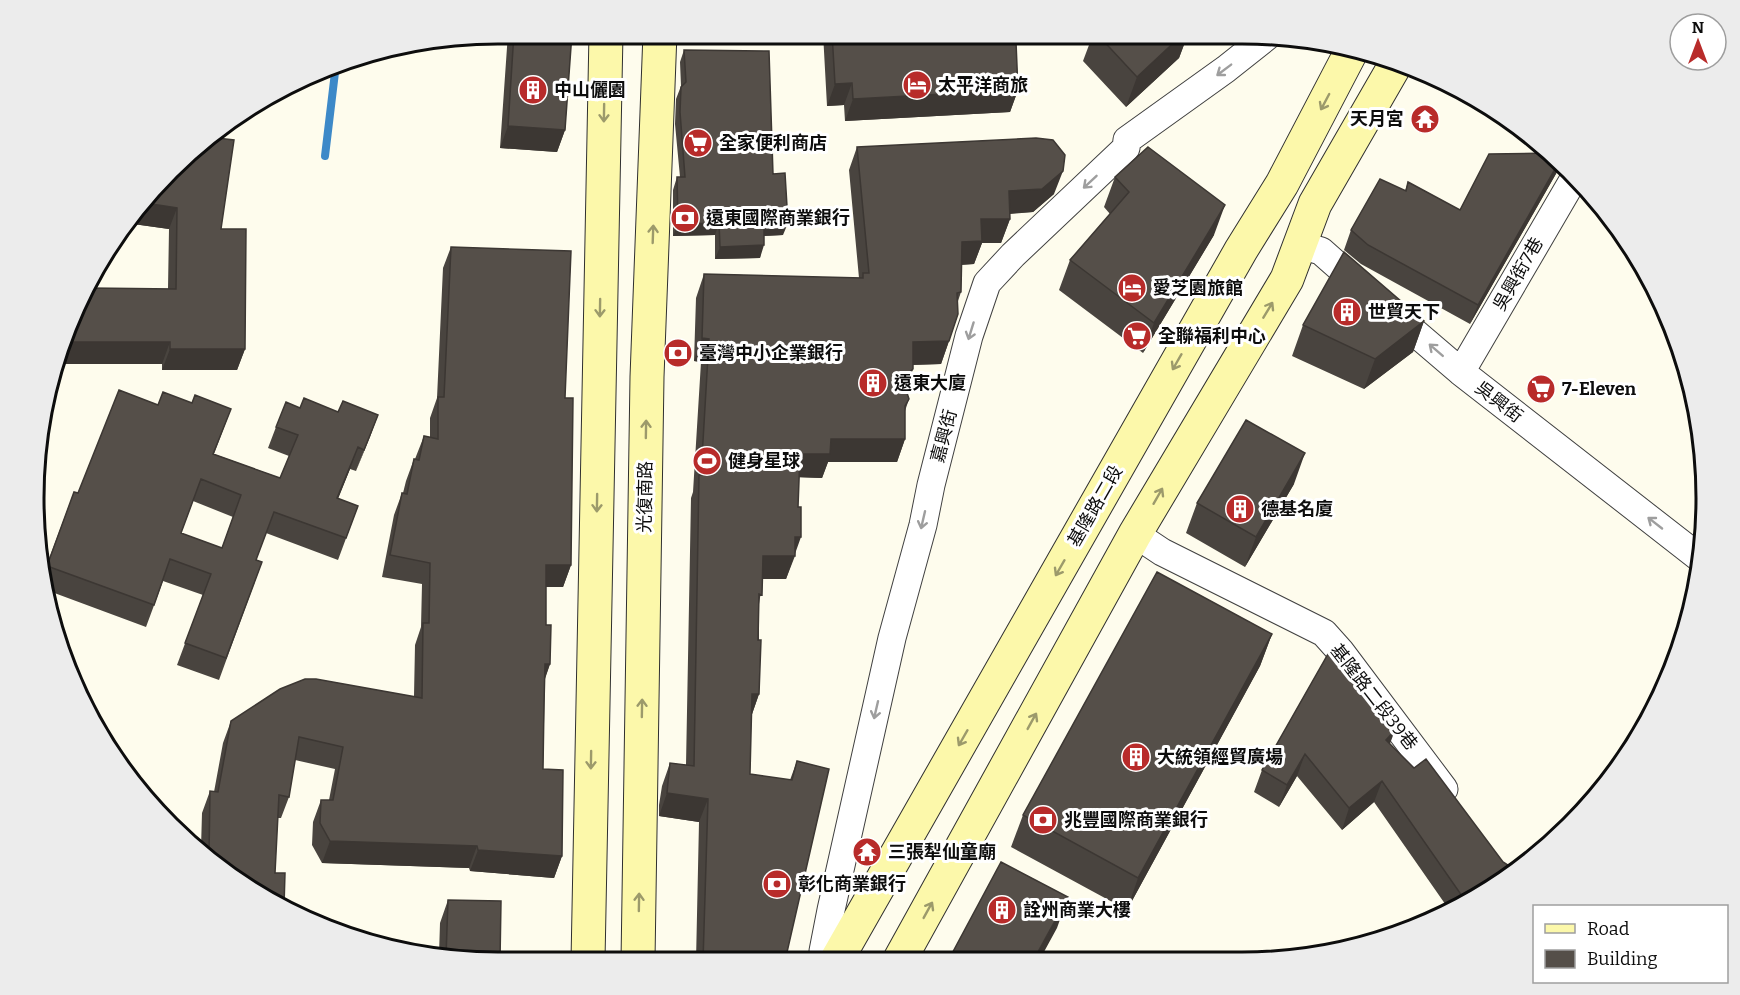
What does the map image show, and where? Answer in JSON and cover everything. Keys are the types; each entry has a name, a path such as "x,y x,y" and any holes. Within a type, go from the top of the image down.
{"main road":[{"path":"588,952 606,44"},
{"name":"光復南路","path":"638,952 647,389 660,44"},
{"name":"基隆路二段","path":"841,952 1235,261 1282,184 1350,56"},
{"path":"904,952 1135,534 1287,279 1315,204 1392,70"}],"street":[{"name":"嘉興街","path":"823,952 892,638 969,336 987,283 1013,255 1126,148 1127,140 1257,44"},
{"name":"吳興街7巷","path":"1461,372 1571,184"},
{"name":"吳興街","path":"1300,245 1321,251 1461,372 1693,553"},
{"name":"基隆路二段39巷","path":"1135,534 1162,552 1324,633 1341,652 1460,809"}],"building":[{"name":"中山儷園","path":"513,44 571,44 565,130 508,126"},
{"path":"833,44 1016,44 1018,90 853,99 852,83 835,84"},
{"path":"1106,44 1172,44 1137,77"},
{"path":"684,50 769,51 773,174 785,173 788,223 764,223 764,245 720,247 719,223 678,224 677,177 685,177 680,112 681,87 686,82"},
{"path":"219,138 234,140 221,229 246,229 245,349 170,349 170,342 72,342 95,288 176,289 177,208 151,204 176,176"},
{"path":"1036,138 1053,140 1065,155 1063,171 1042,189 1009,191 1010,219 981,219 982,241 962,242 961,292 957,293 958,314 949,341 913,342 913,369 907,374 909,399 905,406 905,439 831,439 830,454 800,454 798,507 801,507 801,537 795,537 795,556 763,556 762,595 759,594 758,640 761,640 759,694 752,694 750,774 792,780 797,761 829,769 787,952 703,952 708,799 667,793 670,763 694,766 699,475 701,475 709,339 702,338 704,274 863,278 863,273 869,273 857,147"},
{"path":"1148,147 1225,205 1154,323 1070,260 1129,192 1115,177"},
{"path":"1539,153 1555,168 1478,305 1368,245 1351,230 1380,179 1406,191 1408,182 1460,210 1489,154"},
{"path":"451,247 571,251 565,398 573,398 571,565 546,565 546,625 551,625 550,664 545,664 543,769 563,770 562,856 478,850 477,846 330,841 320,823 321,800 333,800 343,747 299,737 289,797 279,795 275,873 285,873 284,898 245,875 209,848 210,791 218,792 231,721 280,689 305,679 422,698 423,623 429,623 430,563 390,555 402,493 407,494 414,459 419,460 424,436 438,439 438,397 444,397"},
{"path":"1344,252 1424,321 1375,359 1303,325"},
{"path":"119,390 158,405 163,392 192,403 195,395 231,409 213,454 280,478 298,435 276,427 286,402 300,408 304,398 338,412 343,401 378,415 364,450 358,447 337,498 358,506 346,538 274,512 256,560 262,562 226,658 185,643 211,574 170,559 154,605 49,567 74,492 78,493","holes":["201,479 241,495 222,548 181,533"]},
{"name":"德基名廈","path":"1246,420 1305,453 1256,537 1197,503"},
{"name":"大統領經貿廣場","path":"1157,572 1272,634 1138,878 1023,815"},
{"path":"1328,654 1377,704 1395,730 1386,740 1414,768 1426,759 1503,862 1508,865 1461,895 1382,781 1349,808 1305,754 1287,785 1262,770"},
{"path":"1001,862 1068,897 1038,952 953,952"},
{"path":"448,900 501,901 500,952 446,949"}],"waterway":[{"path":"325,156 335,74"}],"place":[{"name":"太平洋商旅","path":"917,85"},
{"name":"中山儷園","path":"533,90"},
{"name":"天月宮","path":"1425,119"},
{"name":"全家便利商店","path":"698,143"},
{"name":"遠東國際商業銀行","path":"685,218"},
{"name":"愛芝園旅館","path":"1132,288"},
{"name":"世貿天下","path":"1347,312"},
{"name":"全聯福利中心","path":"1137,336"},
{"name":"臺灣中小企業銀行","path":"678,353"},
{"name":"遠東大廈","path":"873,383"},
{"name":"7-Eleven","path":"1541,389"},
{"name":"健身星球","path":"707,461"},
{"name":"德基名廈","path":"1240,509"},
{"name":"大統領經貿廣場","path":"1136,757"},
{"name":"兆豐國際商業銀行","path":"1043,820"},
{"name":"三張犁仙童廟","path":"867,852"},
{"name":"彰化商業銀行","path":"777,884"},
{"name":"詮州商業大樓","path":"1002,910"}]}
